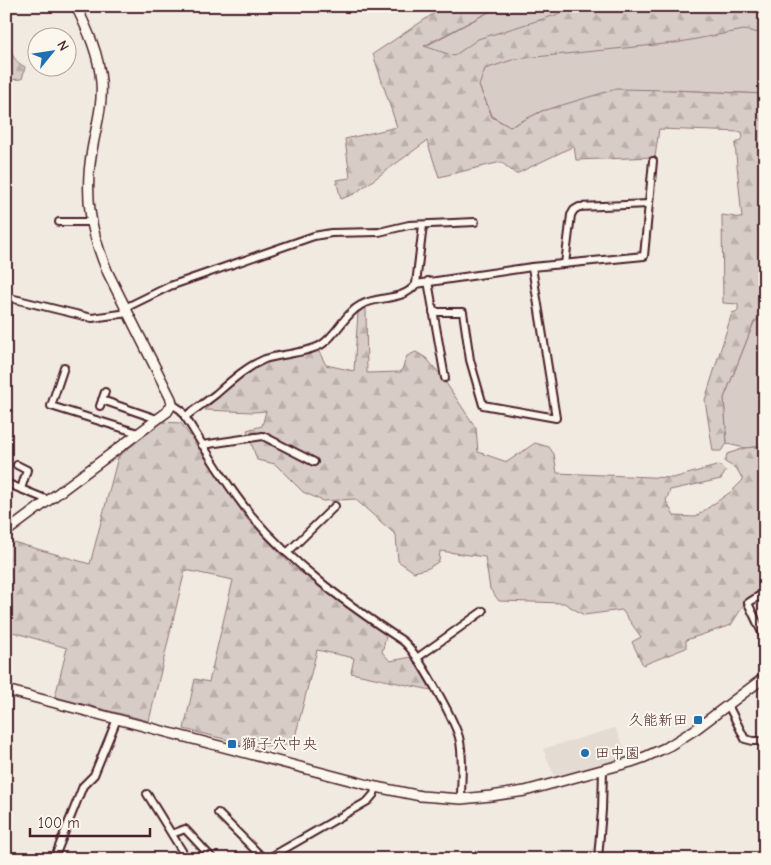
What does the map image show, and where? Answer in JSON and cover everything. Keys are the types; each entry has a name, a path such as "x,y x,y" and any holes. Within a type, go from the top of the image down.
{"street":[{"path":"6,532 168,412 172,404 171,398 101,256 90,222 88,182 98,120 101,84 96,50 76,6"},
{"path":"416,284 532,267 644,256 653,161"},
{"path":"565,264 571,215 574,210 579,207 649,204"},
{"path":"59,222 90,222"},
{"path":"6,297 92,318 126,310 170,286 314,236 331,233 379,232 409,225 475,222"},
{"path":"185,417 238,374 265,360 319,346 328,339 354,309 363,304 405,294 412,290 416,284 423,225"},
{"path":"433,312 463,312 470,360 483,405 556,418 532,267"},
{"path":"428,281 445,378"},
{"path":"64,367 51,406 138,433"},
{"path":"104,392 101,403 157,419"},
{"path":"172,404 181,410 216,467 251,515 286,553 408,645 443,704 459,738 462,763 460,799"},
{"path":"202,445 263,436 314,462"},
{"path":"17,465 27,470 21,488"},
{"path":"6,483 48,500"},
{"path":"286,553 335,506"},
{"path":"764,635 748,603 765,592"},
{"path":"417,658 482,612"},
{"path":"6,690 376,787 421,796 460,799 525,790 645,757 669,746 696,729 765,677"},
{"path":"728,705 745,739 765,741"},
{"path":"54,859 84,786 94,775 117,719"},
{"path":"598,859 603,769"},
{"path":"218,813 267,858 368,801 374,794 376,787"},
{"path":"147,794 187,859"},
{"path":"172,834 185,829 214,859"}],"shaded area":[{"name":"田中園","path":"615,728 628,756 627,760 556,780 543,749"}],"green space":[{"path":"445,6 500,6 424,46 454,56 478,39 585,6 765,6 765,34 744,30 675,43 515,59 485,69 479,86 492,117 510,127 542,111 616,89 765,94 765,315 754,322 724,398 727,444 721,451 713,451 705,400 732,313 738,311 738,304 723,303 722,215 742,218 735,144 743,138 742,132 659,129 655,157 576,160 574,146 516,174 501,162 439,177 427,141 354,194 341,199 336,180 350,178 345,139 397,127 373,54"},
{"path":"500,6 765,6 765,94 671,90 542,111 510,127 493,117 479,86 424,47"},
{"path":"6,45 10,45 14,58 25,67 22,79 6,80"},
{"path":"366,307 367,373 401,372 407,356 416,352 426,358 440,374 476,428 478,452 507,462 535,443 549,447 554,454 557,473 673,478 720,465 726,471 721,479 670,490 666,501 674,516 695,517 732,491 743,480 737,469 725,462 727,454 745,448 765,446 765,587 748,598 731,625 686,640 686,648 643,665 632,642 641,637 622,610 584,615 564,603 499,601 490,589 485,557 440,551 439,561 429,568 414,572 398,561 396,535 355,499 323,501 303,492 275,464 257,460 247,430 262,426 266,411 205,410 239,376 265,361 317,348 326,365 354,371 358,313"},
{"path":"765,315 765,446 745,448 727,444 724,398 754,322"},
{"path":"161,422 181,423 247,519 293,567 387,633 382,652 390,661 412,657 431,690 351,673 354,658 317,650 293,745 253,746 184,729 195,679 209,682 233,580 185,570 149,721 55,697 67,648 6,630 6,540 90,564 118,457"}],"place":[{"name":"久能新田","path":"698,720"},
{"name":"獅子穴中央","path":"232,744"},
{"name":"田中園","path":"585,753"}]}
